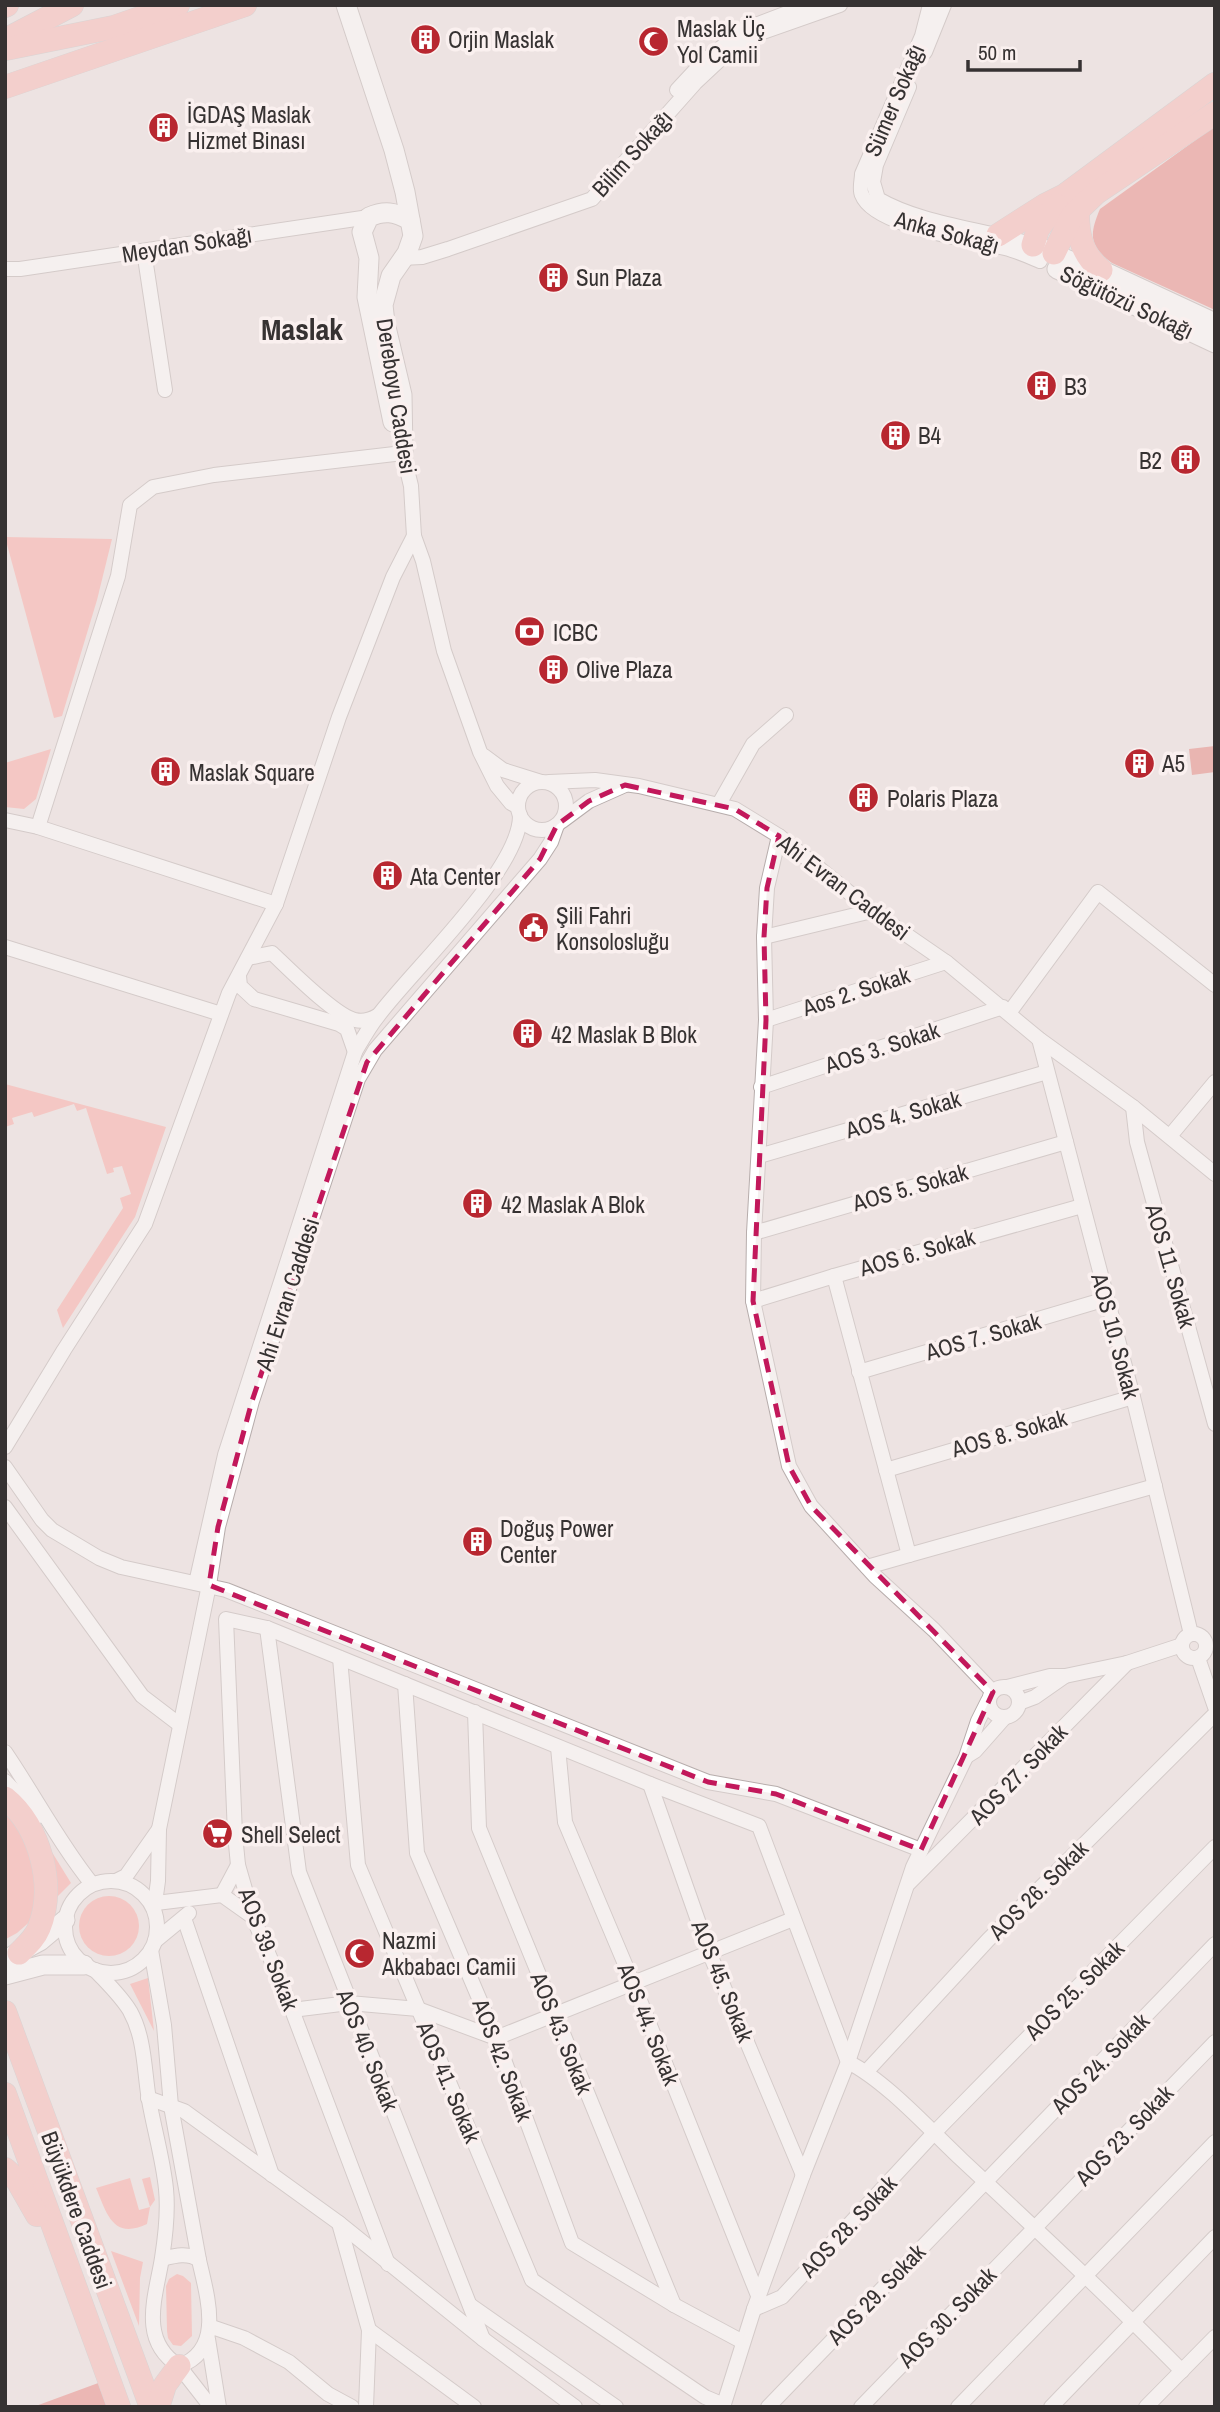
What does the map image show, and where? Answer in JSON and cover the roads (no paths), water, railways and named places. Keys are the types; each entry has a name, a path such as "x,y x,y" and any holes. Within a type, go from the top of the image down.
{"main road":[{"path":"5,40 72,5"},
{"path":"114,27 164,5"},
{"path":"5,49 114,27 178,5"},
{"path":"5,86 245,5"},
{"path":"1042,253 1066,226 1071,201 1215,84"},
{"path":"998,235 1071,201 1096,193 1215,113"},
{"path":"1071,201 1083,248 1087,257 1101,270"},
{"path":"5,1798 16,1808 34,1837 45,1884 43,1917 39,1930 12,1956"},
{"name":"Büyükdere Caddesi","path":"5,2012 151,2407"},
{"name":"Büyükdere Caddesi","path":"5,2094 119,2407"},
{"path":"5,2169 17,2180 37,2215 58,2239"},
{"path":"158,2407 165,2385 179,2366"}],"street":[{"path":"38,827 118,576 130,505 153,487 214,475 403,453 396,439 368,297 368,251 362,232 369,217 391,193 393,186 337,5"},
{"path":"346,5 394,150 412,228"},
{"name":"Bilim Sokağı","path":"412,228 414,240 431,246 583,196 598,184 689,75 712,54 745,29 808,5"},
{"name":"Bilim Sokağı","path":"401,258 422,257 448,249 592,199 695,83 726,54 757,34 840,5"},
{"name":"Sümer Sokağı","path":"867,192 862,174 922,36 930,5"},
{"name":"Sümer Sokağı","path":"867,192 944,5"},
{"name":"Anka Sokağı","path":"867,192 897,208 998,235 1042,253"},
{"name":"Anka Sokağı","path":"867,192 870,207 888,217 949,236 1023,253 1042,253"},
{"path":"369,217 389,211 412,228"},
{"name":"Meydan Sokağı","path":"5,269 20,269 369,217"},
{"name":"Dereboyu Caddesi","path":"412,228 407,253 391,275 383,305 402,395 403,453 411,486 414,536 423,561 444,651 480,752 497,786 519,811"},
{"path":"144,251 164,390"},
{"path":"368,251 375,257 384,259 401,258"},
{"name":"Söğütözü Sokağı","path":"1042,253 1101,270 1215,323"},
{"name":"Söğütözü Sokağı","path":"1042,253 1215,343"},
{"path":"5,1447 145,1224 221,1014 276,904 339,717 393,577 414,536"},
{"path":"719,804 753,744 786,715"},
{"name":"Ahi Evran Caddesi","path":"480,752 503,771 545,782 595,780 735,809 779,836 872,911 946,962 1039,1039 1133,1107 1215,1174"},
{"path":"545,782 562,791 567,807 559,824 536,830 529,826 519,811 522,793 527,787 545,782"},
{"name":"Ahi Evran Caddesi","path":"203,1584 252,1401 358,1079 375,1050 540,859 559,824 589,802 625,785"},
{"name":"Ahi Evran Caddesi","path":"155,1906 159,1829 180,1726 203,1584 211,1510 225,1455 355,1052 377,1016 503,864 520,829 519,811"},
{"path":"5,820 38,827 276,904"},
{"path":"779,836 767,888 764,937 766,1020 754,1233 753,1301 789,1466 811,1506 867,1567 934,1630 990,1696 995,1715 1005,1717"},
{"path":"1006,1010 1098,892 1215,985"},
{"path":"764,937 872,911"},
{"path":"5,947 221,1014"},
{"path":"248,958 272,953 350,1018 357,1021 377,1016"},
{"name":"Aos 2. Sokak","path":"766,1020 946,962"},
{"path":"239,975 240,986 254,999 339,1024 347,1029 355,1052"},
{"name":"AOS 3. Sokak","path":"761,1087 1006,1010"},
{"name":"AOS 10. Sokak","path":"1039,1039 1155,1486 1198,1639"},
{"name":"AOS 4. Sokak","path":"759,1156 1047,1072"},
{"path":"1170,1136 1215,1082"},
{"name":"AOS 11. Sokak","path":"1133,1107 1136,1142 1215,1424"},
{"name":"AOS 5. Sokak","path":"754,1233 1066,1142"},
{"name":"AOS 6. Sokak","path":"753,1301 1082,1206"},
{"path":"834,1276 909,1555"},
{"name":"AOS 7. Sokak","path":"859,1372 1106,1299"},
{"name":"AOS 8. Sokak","path":"886,1470 1133,1397"},
{"path":"5,1467 52,1530 99,1558 121,1567 203,1584 370,1646 708,1782 776,1794 921,1850"},
{"path":"867,1567 1155,1486"},
{"path":"5,1507 142,1696 180,1726"},
{"name":"AOS 39. Sokak","path":"267,1628 226,1619 235,1834 239,1864 253,1917 292,2010 388,2264"},
{"path":"267,1628 759,1826 848,2062 867,2071 1034,2227 1182,2371"},
{"name":"AOS 40. Sokak","path":"267,1628 299,1872 484,2339"},
{"path":"1198,1639 1186,1656 1198,1658"},
{"path":"1198,1639 1206,1650 1198,1658"},
{"path":"724,2406 743,2342 803,2175 848,2062 907,1885 990,1696 1002,1687 1127,1663 1198,1639"},
{"name":"AOS 41. Sokak","path":"340,1658 358,1865 532,2280 702,2402 724,2406"},
{"path":"1198,1658 1215,1707"},
{"name":"AOS 27. Sokak","path":"907,1885 1127,1663"},
{"path":"1019,1703 1054,1685 1065,1676"},
{"name":"AOS 42. Sokak","path":"405,1684 417,1853 496,2038 572,2243 674,2305 743,2342"},
{"path":"965,1757 975,1751 1005,1717 1015,1713 1019,1703 1016,1693 1007,1687"},
{"name":"AOS 43. Sokak","path":"475,1712 480,1828 674,2305"},
{"name":"AOS 26. Sokak","path":"867,2071 988,1940 1215,1714"},
{"name":"AOS 44. Sokak","path":"558,1747 565,1822 633,1983 757,2304"},
{"path":"5,1752 35,1796 58,1839"},
{"path":"5,1781 58,1839 92,1884"},
{"name":"AOS 45. Sokak","path":"650,1784 709,1952 803,2175"},
{"name":"Ahi Evran Caddesi","path":"116,1881 126,1876 159,1829"},
{"name":"AOS 25. Sokak","path":"934,2133 1215,1847"},
{"path":"222,1895 239,1864"},
{"path":"12,1956 40,1941 65,1920 74,1899 92,1884 116,1881 128,1884 139,1890 155,1906 157,1926 153,1946 171,2106 208,2306 219,2407"},
{"path":"155,1906 222,1895 253,1917"},
{"path":"5,1975 43,1965 90,1967 107,1973 120,1972 142,1961 153,1946 202,1899"},
{"path":"184,1918 272,2175"},
{"path":"292,2010 349,2003 418,2009 496,2038 793,1919"},
{"path":"65,1920 68,1945 117,1993 130,2012 141,2038 148,2098 166,2190 162,2259 156,2283 153,2326 159,2347 179,2366 211,2407"},
{"name":"AOS 24. Sokak","path":"984,2181 1215,1944"},
{"name":"AOS 23. Sokak","path":"1034,2227 1215,2042"},
{"path":"148,2098 184,2110 339,2223 484,2339 575,2407"},
{"name":"AOS 28. Sokak","path":"757,2304 782,2297 934,2133"},
{"path":"958,2407 1215,2142"},
{"name":"AOS 29. Sokak","path":"768,2407 984,2181"},
{"path":"339,2223 369,2330 366,2407"},
{"name":"AOS 30. Sokak","path":"861,2407 1034,2227"},
{"path":"1051,2407 1215,2237"},
{"path":"162,2259 193,2256 199,2260"},
{"path":"470,2305 616,2407"},
{"path":"369,2330 474,2407"},
{"path":"179,2366 197,2355 209,2333"},
{"path":"209,2333 244,2338 289,2362 328,2394 352,2407"},
{"path":"1146,2407 1215,2337"}],"place":[{"name":"Orjin Maslak","path":"425,39"},
{"name":"Maslak Üç Yol Camii","path":"654,41"},
{"name":"İGDAŞ Maslak Hizmet Binası","path":"164,127"},
{"name":"Sun Plaza","path":"553,277"},
{"name":"B3","path":"1041,386"},
{"name":"B4","path":"895,435"},
{"name":"B2","path":"1185,460"},
{"name":"ICBC","path":"530,632"},
{"name":"Olive Plaza","path":"553,669"},
{"name":"A5","path":"1139,763"},
{"name":"Maslak Square","path":"166,772"},
{"name":"Polaris Plaza","path":"864,798"},
{"name":"Ata Center","path":"387,876"},
{"name":"Şili Fahri Konsolosluğu","path":"533,928"},
{"name":"42 Maslak B Blok","path":"528,1034"},
{"name":"42 Maslak A Blok","path":"478,1204"},
{"name":"Doğuş Power Center","path":"477,1541"},
{"name":"Shell Select","path":"218,1834"},
{"name":"Nazmi Akbabacı Camii","path":"359,1953"}],"district":[{"name":"Maslak","path":"302,329"}]}
